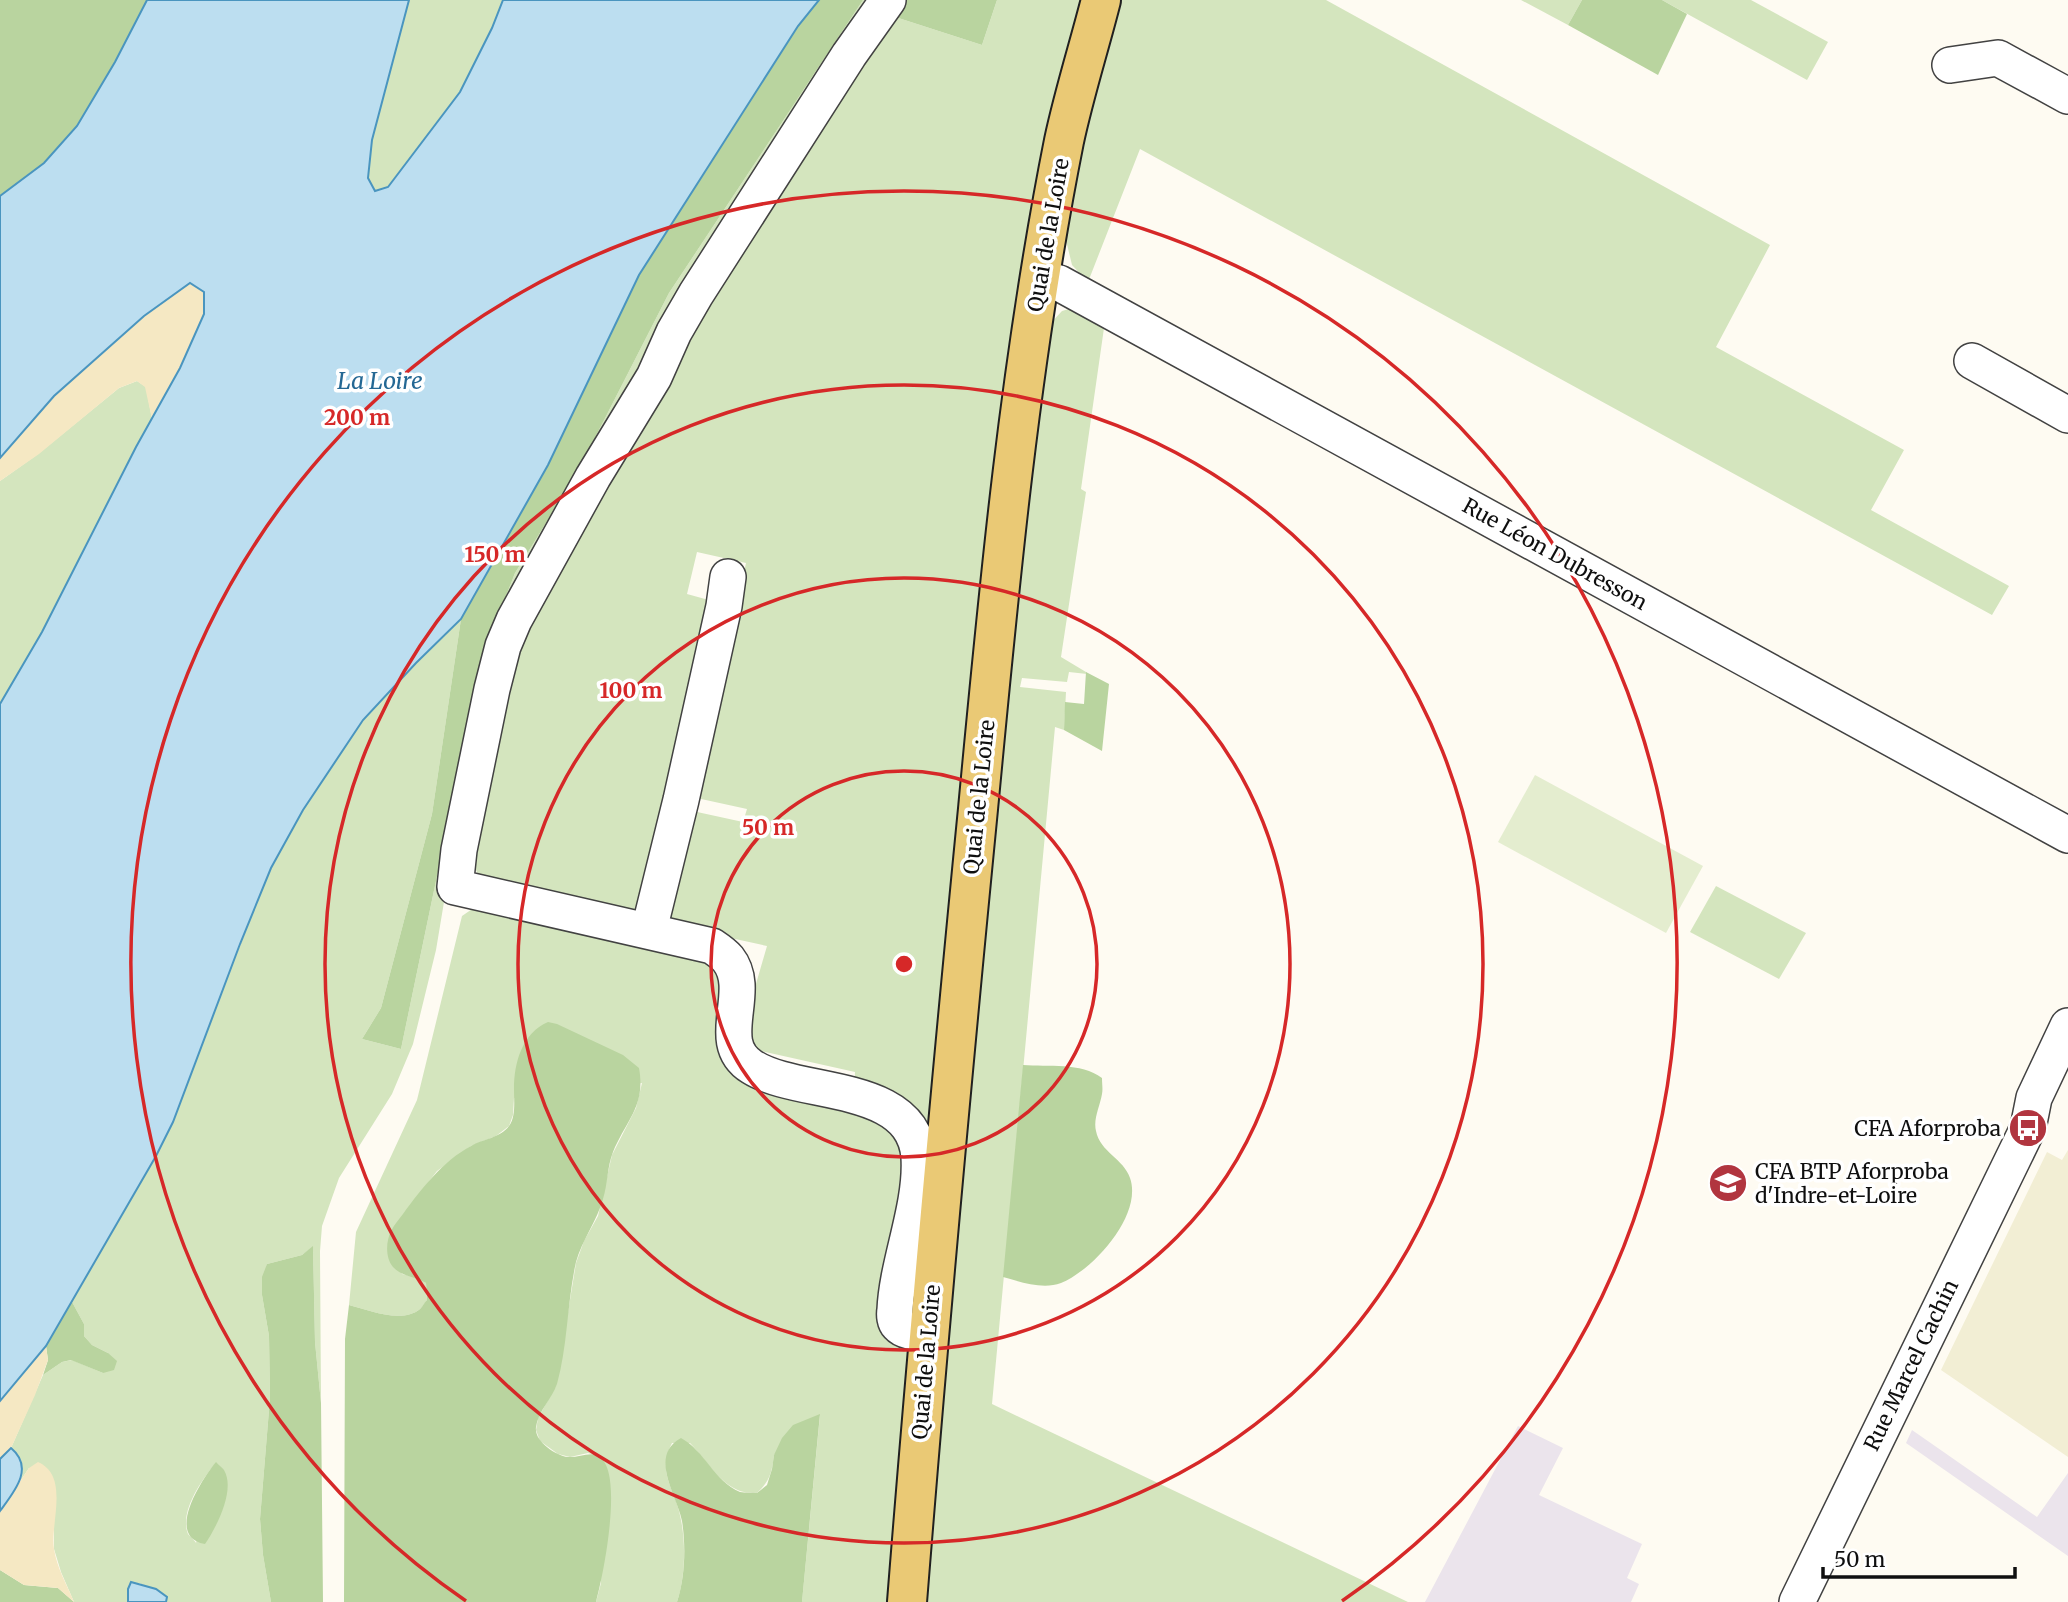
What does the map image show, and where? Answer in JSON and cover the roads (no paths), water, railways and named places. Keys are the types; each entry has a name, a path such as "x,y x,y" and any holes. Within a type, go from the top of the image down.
{"main road":[{"name":"Quai de la Loire","path":"906,1602 928,1333 978,800 1015,446 1040,278 1065,138 1101,0"}],"street":[{"path":"888,0 849,55 696,293 674,332 654,377 593,477 514,620 503,646 492,689 459,850 456,887 712,946 728,958 733,967 736,979 733,1044 741,1059 765,1075 856,1096 897,1115 914,1136 919,1158 895,1319 898,1326 904,1330 928,1333"},
{"path":"1950,65 1998,58 2068,96"},
{"name":"Rue Léon Dubresson","path":"1040,278 1059,283 2068,835"},
{"path":"1972,361 2068,415"},
{"path":"649,930 724,606 727,577"},
{"name":"Rue Marcel Cachin","path":"1797,1602 2028,1128 2034,1098 2068,1026"},
{"name":"Rue Marcel Cachin","path":"2028,1128 2051,1105 2068,1071"}],"water":[{"name":"La Loire","path":"147,0 409,0 372,140 368,178 375,191 388,187 460,92 503,0 819,0 798,26 639,275 548,465 461,619 363,720 303,810 271,868 173,1122 156,1156 46,1346 0,1401 0,704 42,632 136,447 180,368 204,314 204,292 190,283 144,316 54,396 0,458 0,196 44,163 77,126 115,62"},
{"path":"11,1448 18,1456 22,1472 16,1488 0,1511 0,1459"},
{"path":"131,1582 156,1589 167,1597 166,1602 128,1602"}],"place":[{"name":"CFA Aforproba","path":"2028,1128"},
{"name":"CFA BTP Aforproba d'Indre-et-Loire","path":"1728,1183"}]}
